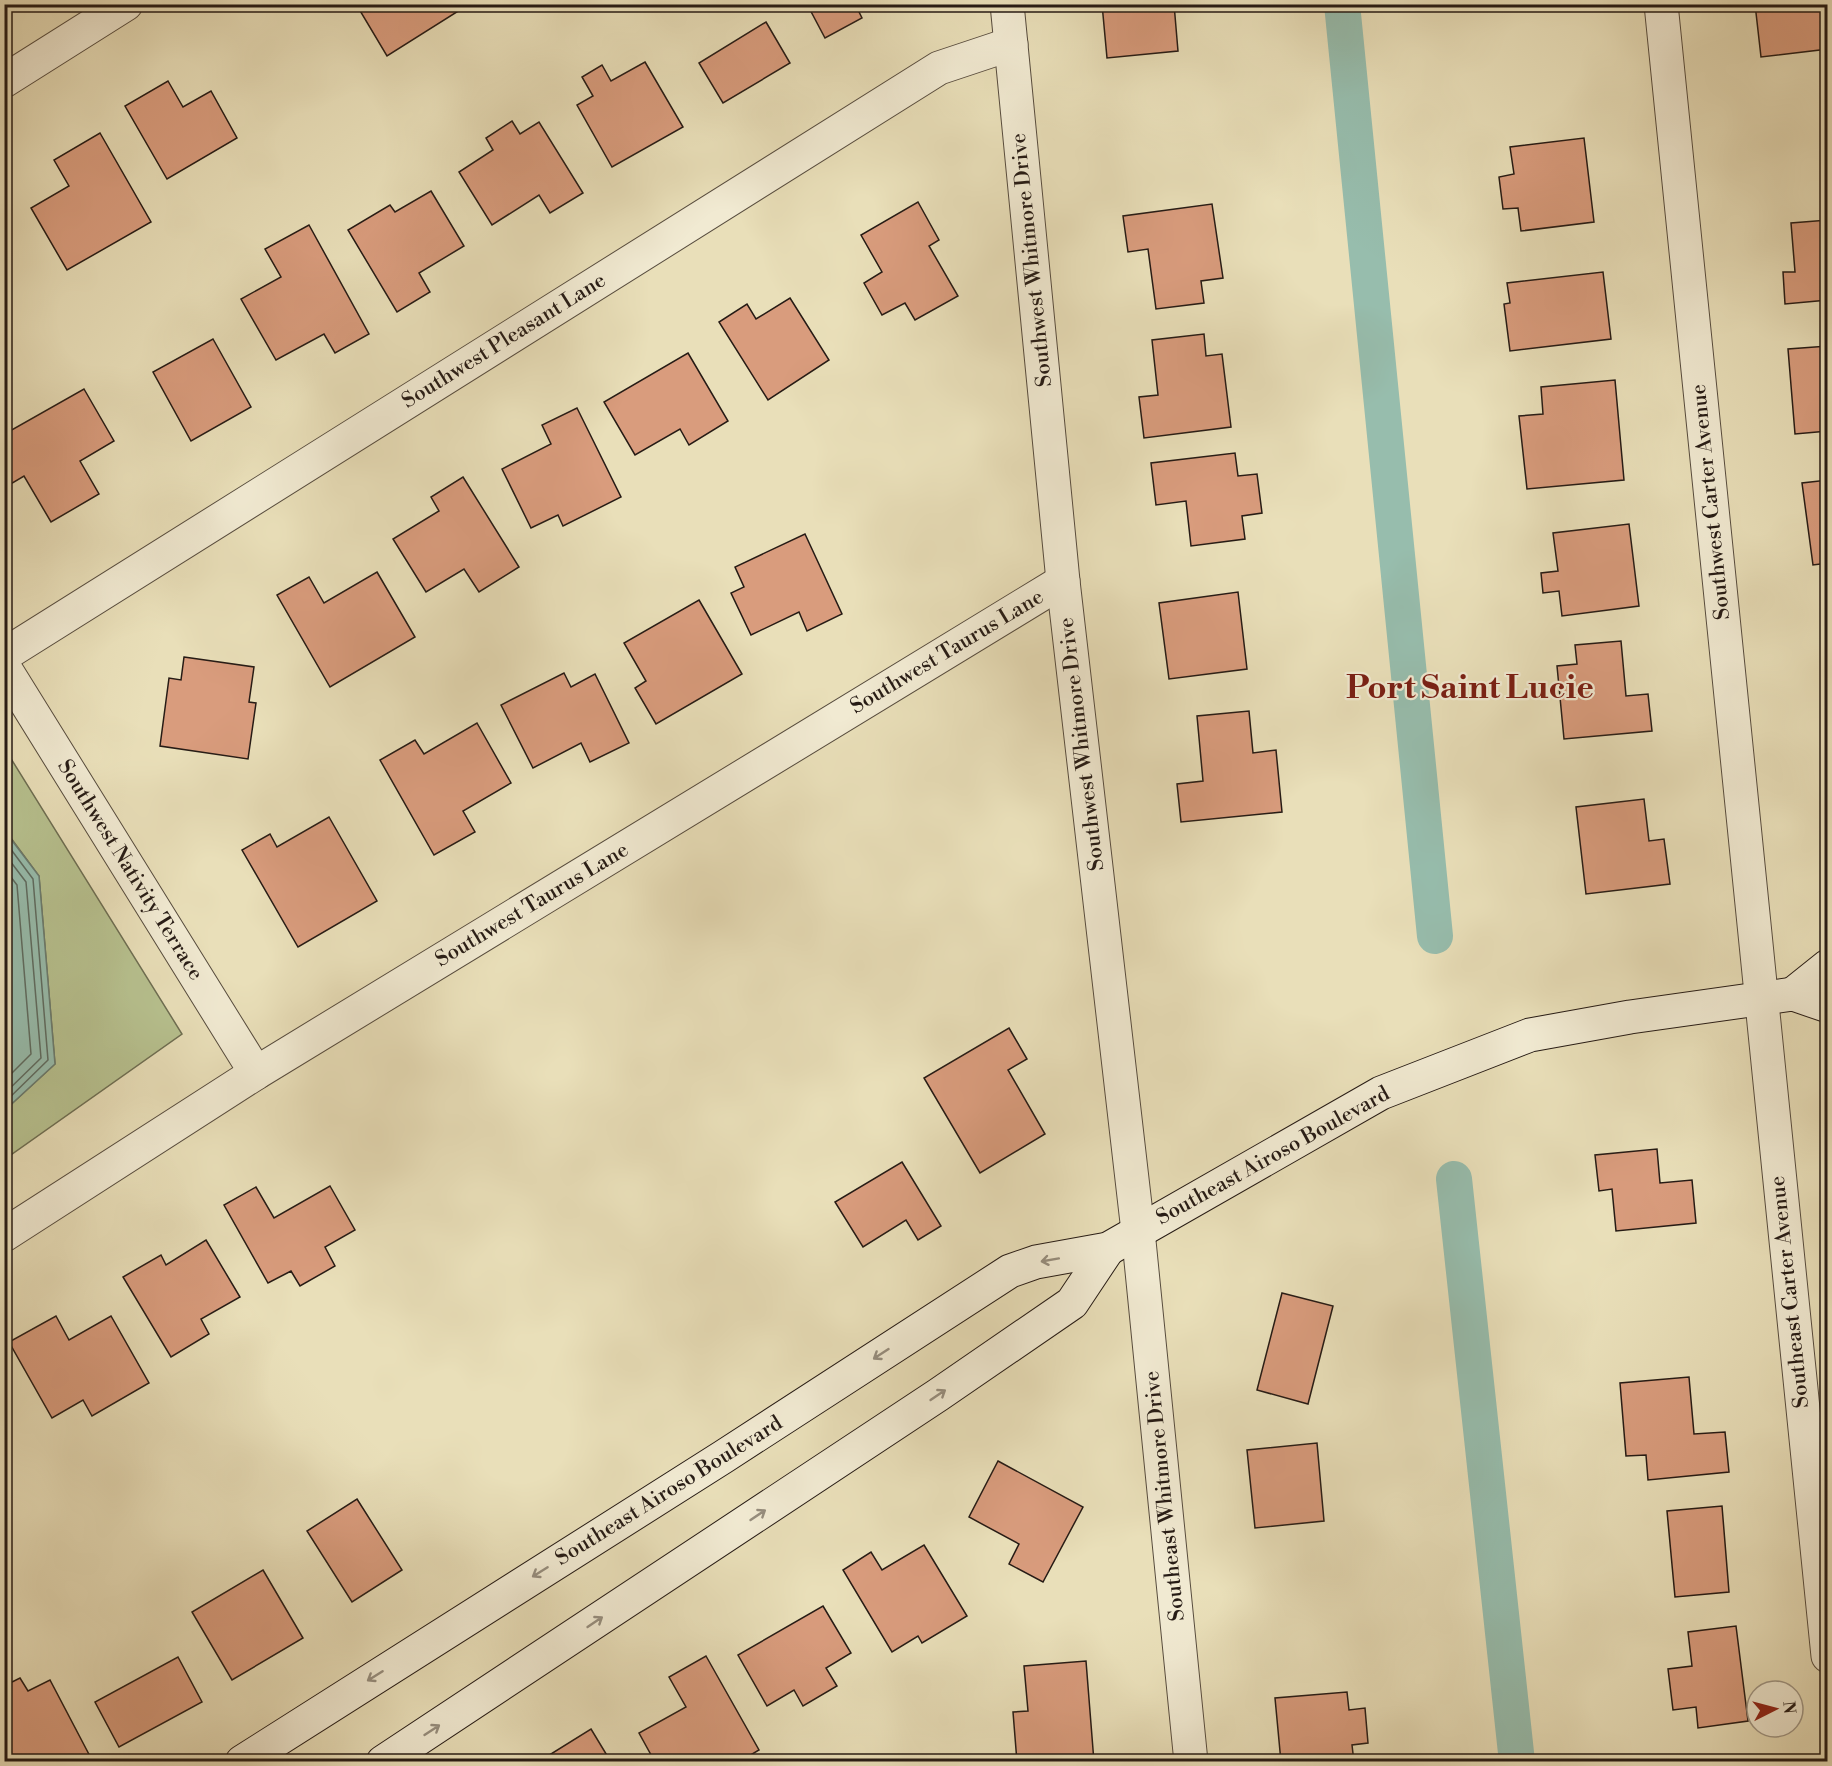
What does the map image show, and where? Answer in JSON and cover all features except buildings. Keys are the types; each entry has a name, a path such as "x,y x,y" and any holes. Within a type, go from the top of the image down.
{"street":[{"path":"4,81 126,4"},
{"name":"Southwest Whitmore Drive","path":"1007,4 1063,580 1138,1231"},
{"name":"Southwest Carter Avenue","path":"1661,4 1777,997"},
{"name":"Southwest Pleasant Lane","path":"4,655 939,68 1011,44"},
{"name":"Southwest Taurus Lane","path":"4,1235 256,1073 1063,580"},
{"name":"Southwest Nativity Terrace","path":"4,667 256,1073"},
{"path":"1777,997 1827,966"},
{"name":"Southeast Airoso Boulevard","path":"242,1761 723,1457 1010,1270 1036,1262 1108,1250 1380,1093 1530,1035 1630,1017 1777,997 1827,1006"},
{"name":"Southeast Carter Avenue","path":"1777,997 1820,1513 1827,1656"},
{"name":"Southeast Whitmore Drive","path":"1138,1231 1191,1761"},
{"name":"Southeast Airoso Boulevard","path":"383,1761 889,1428 1072,1303 1108,1250"}],"shaded area":[{"path":"5,749 182,1034 5,1159 5,1110 55,1064 39,876 5,830"}],"water":[{"path":"4,830 39,876 55,1064 5,1110"}],"waterway":[{"path":"1342,4 1435,936"},
{"path":"1454,1179 1517,1762"}],"district":[{"name":"Port Saint Lucie","path":"1470,688"}]}
